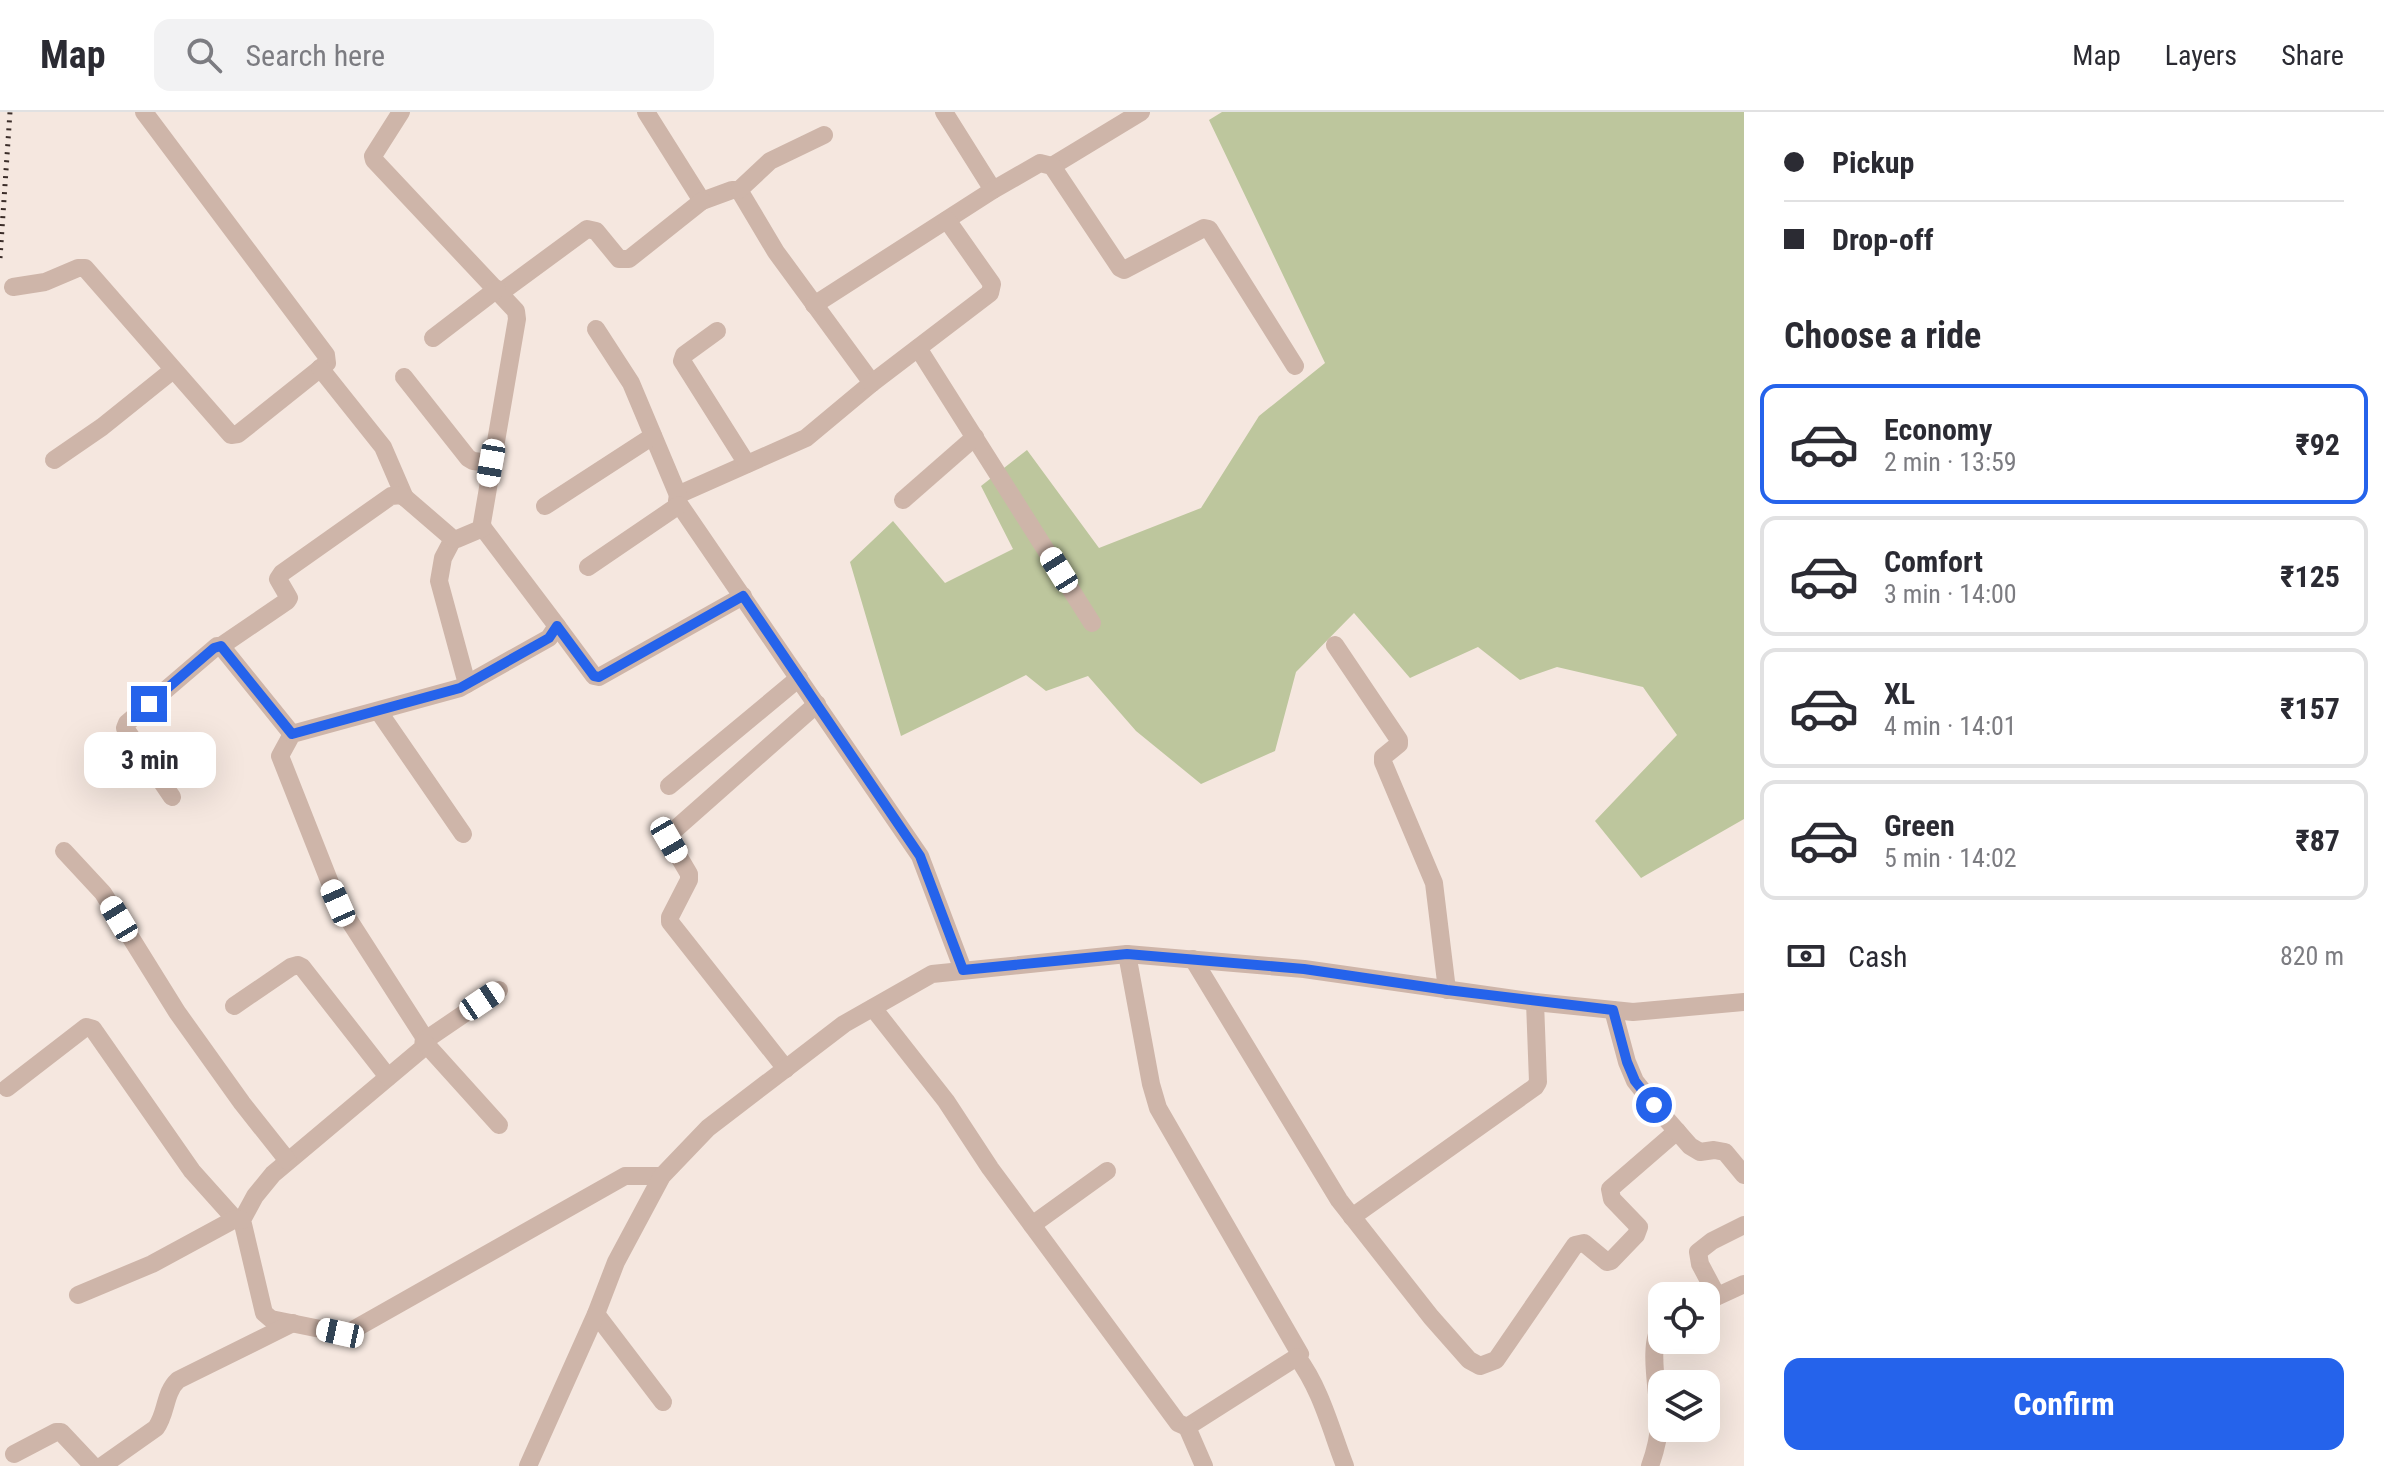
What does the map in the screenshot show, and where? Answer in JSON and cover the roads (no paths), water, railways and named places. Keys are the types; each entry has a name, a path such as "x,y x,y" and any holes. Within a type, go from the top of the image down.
{"street":[{"path":"13,287 45,282 85,268 227,432 235,436 327,363 326,355 144,112"},
{"path":"401,112 373,156 374,160 512,305 517,319 482,515 483,528 594,676 599,677 743,596"},
{"path":"646,112 702,201"},
{"path":"944,112 993,190"},
{"path":"1052,166 1136,113"},
{"path":"433,338 587,229 596,231 619,259 629,259 702,201 739,190 770,161 824,135"},
{"path":"814,305 1040,163 1052,166 1124,270 1204,228 1209,229 1295,366"},
{"path":"739,190 776,252 872,383"},
{"path":"588,567 678,500 806,438 993,289 947,220"},
{"path":"596,329 631,383 678,500 920,856 963,970"},
{"path":"717,331 684,355 682,361 747,464"},
{"path":"918,348 1092,623"},
{"path":"320,368 380,443 405,498"},
{"path":"54,460 102,427 173,370"},
{"path":"404,377 468,458 491,463"},
{"path":"545,506 653,436"},
{"path":"903,500 975,437"},
{"path":"172,797 125,728 127,723 214,648 287,601 289,598 278,579 282,573 398,494 453,539"},
{"path":"467,684 439,581 443,558 453,539 483,528"},
{"path":"499,1125 424,1042 338,903 280,756 292,734 460,688 549,638 557,626"},
{"path":"1335,645 1399,740 1399,744 1383,757 1383,762 1434,883 1447,990"},
{"path":"221,646 292,734"},
{"path":"669,786 799,678"},
{"path":"786,1069 670,922 689,874 669,840 671,833 817,704"},
{"path":"379,712 463,834"},
{"path":"64,851 103,893 177,1012 288,1161"},
{"path":"873,1008 946,1101 990,1168 1178,1423 1187,1427 1300,1354 1158,1108 1127,954"},
{"path":"536,1461 616,1262 662,1176 708,1128 844,1024 932,974 1127,954 1304,969 1535,1002 1633,1012 1744,1002"},
{"path":"1193,959 1337,1196 1431,1317 1469,1360 1480,1366 1496,1360 1575,1245 1584,1243 1607,1262 1636,1235 1639,1227 1612,1199 1610,1189 1677,1131"},
{"path":"234,1006 298,965 388,1077"},
{"path":"78,1295 152,1264 238,1220 262,1186 288,1161 423,1048 424,1042 499,990"},
{"path":"1352,1217 1535,1087 1538,1082 1535,1002"},
{"path":"1613,1010 1635,1081 1695,1150 1725,1152 1744,1175"},
{"path":"7,1088 86,1027 93,1029 192,1171 238,1220 264,1313 271,1319 340,1333 351,1331 625,1176 662,1176"},
{"path":"1032,1225 1107,1171"},
{"path":"1706,1282 1698,1252 1744,1225"},
{"path":"1720,1295 1744,1284"},
{"path":"596,1314 663,1402"},
{"path":"102,1466 156,1428 170,1389 178,1380 293,1323"},
{"path":"1650,1466 1657,1448 1659,1427 1655,1354"},
{"path":"1297,1357 1320,1400 1345,1466"},
{"path":"1187,1427 1204,1466"},
{"path":"14,1454 61,1432 93,1466"}],"railway":[{"path":"0,258 10,112"}]}
